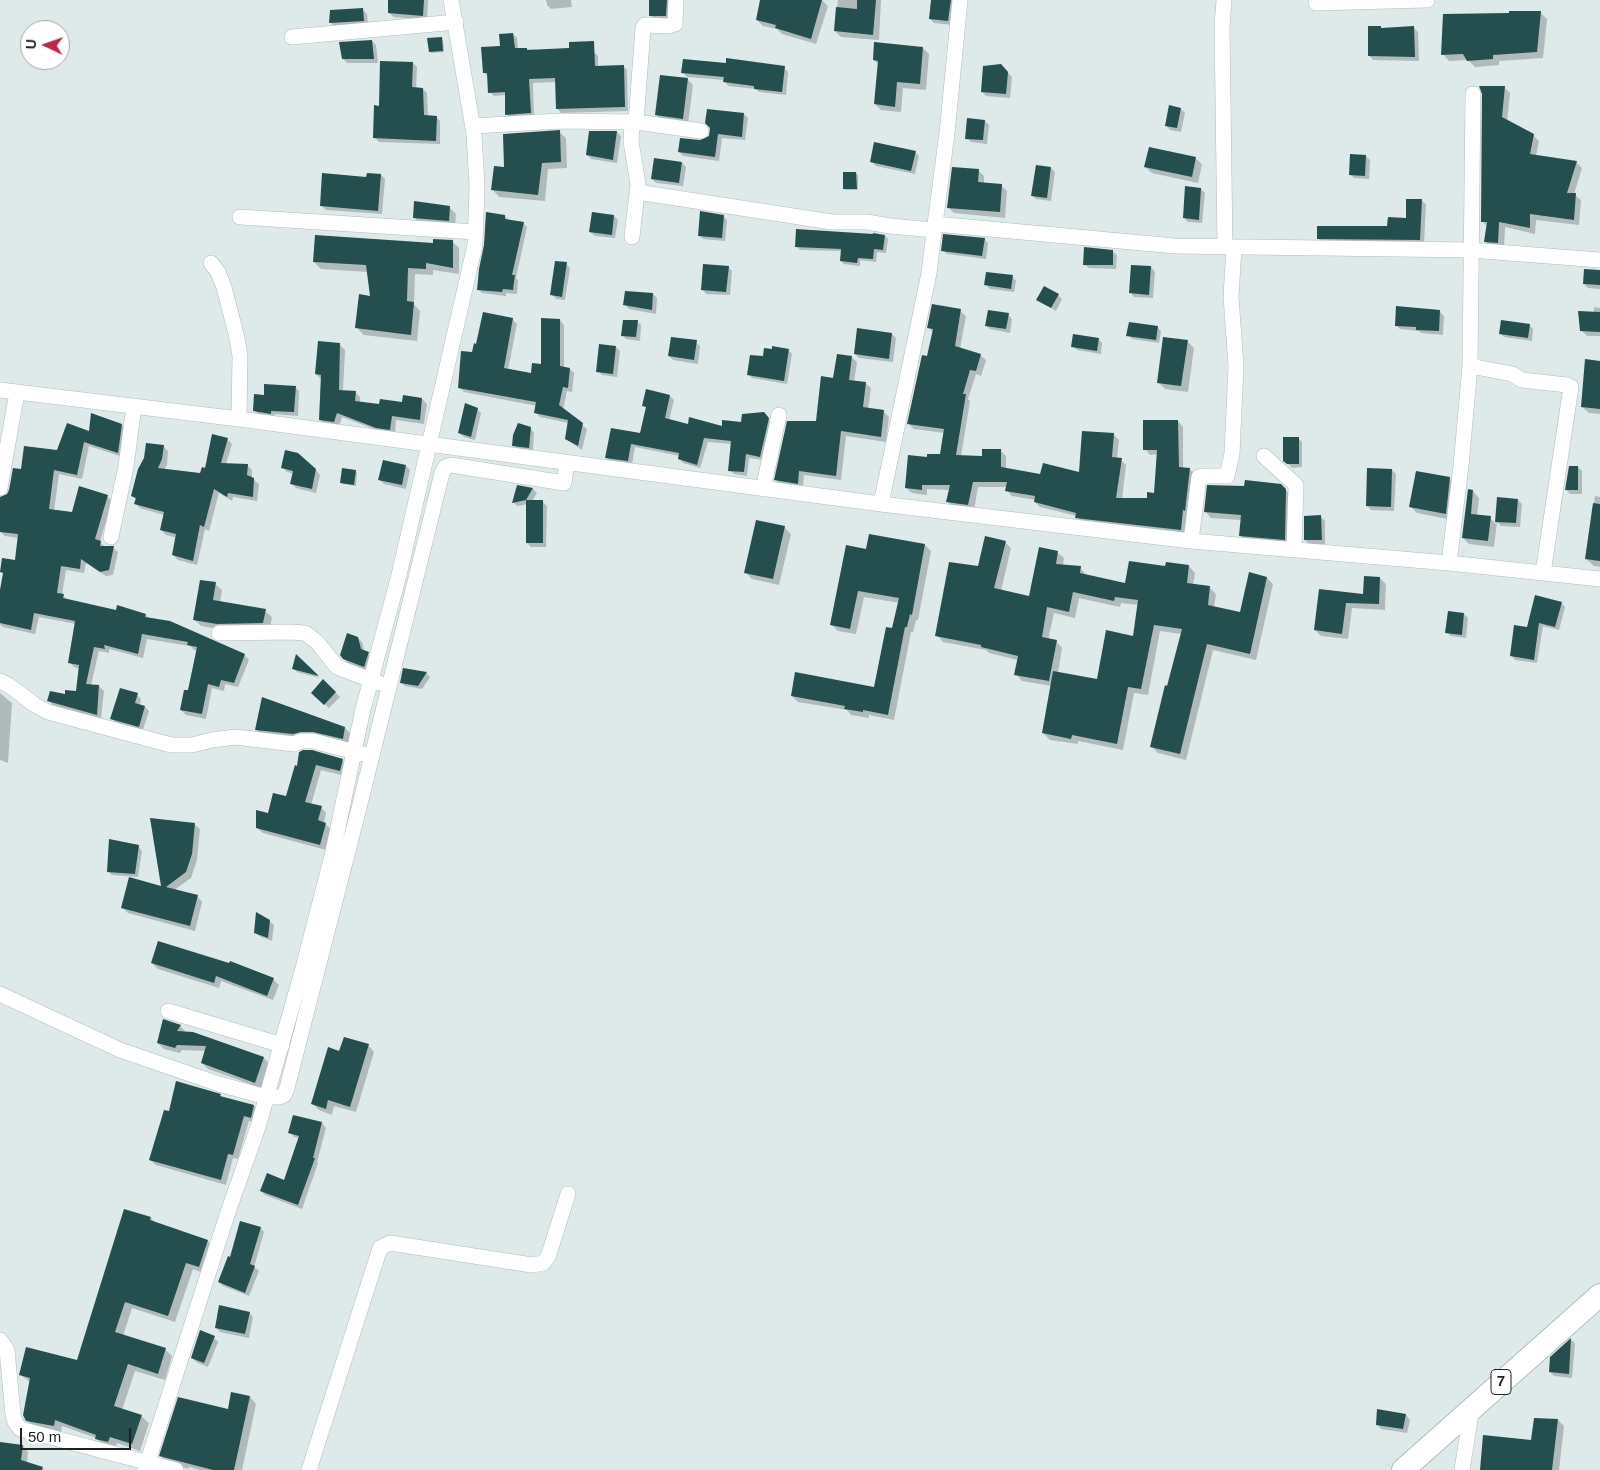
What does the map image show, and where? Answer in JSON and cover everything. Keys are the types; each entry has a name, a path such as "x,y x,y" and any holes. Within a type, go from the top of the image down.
{"highway":[{"name":"7","path":"1403,1470 1600,1295"}],"street":[{"path":"0,994 120,1050 219,1084 266,1097 284,1095 288,1088 379,683 399,575 476,245 477,186 473,126 451,0"},
{"path":"632,236 637,175 631,142 643,28 645,25 669,26 675,24 676,0"},
{"path":"881,504 930,273 960,0"},
{"path":"1191,541 1199,477 1226,476 1232,454 1236,366 1229,247 1222,26 1224,0"},
{"path":"1316,4 1427,0"},
{"path":"292,38 456,22"},
{"path":"1449,564 1461,466 1470,366 1473,94"},
{"path":"473,126 560,121 634,122 701,131"},
{"path":"637,192 832,222 867,222 890,226 935,227 1176,246 1470,250 1600,260"},
{"path":"240,217 476,232"},
{"path":"211,263 218,272 224,287 237,338 240,356 239,419"},
{"path":"1470,366 1512,374 1522,380 1571,387 1543,573"},
{"path":"0,390 239,419 429,445 566,470 763,489 1191,541 1294,549 1600,579"},
{"path":"0,488 17,392"},
{"path":"111,538 126,466 134,406"},
{"path":"763,489 779,415"},
{"path":"1264,456 1296,485 1294,549"},
{"path":"379,683 445,467 451,465 564,483 566,470"},
{"path":"219,633 305,633 317,642 338,667 379,683"},
{"path":"0,682 10,686 48,712 171,745 192,746 212,740 235,737 294,744 314,740 363,754"},
{"path":"146,1466 228,1212 258,1127 282,1045 332,856 363,754"},
{"path":"168,1011 282,1045"},
{"path":"309,1470 380,1248 390,1243 532,1265 543,1263 548,1257 568,1194"},
{"path":"0,1340 7,1350 13,1415 20,1429 146,1466 176,1470"},
{"path":"1462,1470 1472,1407"}],"building":[{"path":"388,0 424,0 423,16 388,13"},
{"path":"649,0 667,0 666,16 649,16"},
{"path":"760,0 822,0 811,39 775,28 776,25 756,20"},
{"path":"857,0 876,0 873,35 834,31 836,7 857,9"},
{"path":"931,0 951,0 948,21 929,19"},
{"path":"363,8 364,21 329,23 330,10"},
{"path":"1509,11 1541,11 1537,52 1493,55 1493,59 1467,61 1463,54 1441,55 1443,14 1509,13"},
{"path":"1368,26 1381,26 1381,28 1414,26 1415,57 1368,56"},
{"path":"513,33 515,48 527,48 527,50 569,48 569,42 594,41 595,66 624,65 625,107 556,109 555,78 529,79 531,113 505,115 505,92 488,93 487,73 483,73 481,47 500,46 499,34"},
{"path":"442,37 443,51 429,52 427,38"},
{"path":"372,40 374,59 342,59 339,42"},
{"path":"874,42 923,47 920,84 897,82 895,107 874,104 878,61 873,60"},
{"path":"726,58 785,66 782,92 754,89 754,86 723,82 724,77 681,73 683,59 726,63"},
{"path":"380,61 413,62 412,87 423,88 424,115 437,116 436,141 373,138 374,105 379,106"},
{"path":"1001,64 1008,72 1006,94 981,92 983,66"},
{"path":"660,75 688,78 683,119 655,115"},
{"path":"1479,86 1505,86 1502,117 1534,134 1530,154 1577,161 1567,193 1576,193 1574,220 1530,214 1530,228 1499,222 1498,243 1484,242 1487,222 1481,222 1482,94"},
{"path":"1169,105 1181,108 1177,128 1165,126"},
{"path":"707,109 744,113 742,137 718,134 715,157 678,152 680,138 700,140 709,136 710,128 705,123"},
{"path":"967,118 985,120 983,140 965,139"},
{"path":"560,130 561,162 542,163 538,195 491,190 494,166 504,167 503,134"},
{"path":"589,131 617,131 613,160 586,155"},
{"path":"874,142 916,151 911,171 870,162"},
{"path":"1149,147 1196,157 1192,177 1144,167"},
{"path":"1350,154 1366,155 1365,176 1349,175"},
{"path":"654,158 682,162 679,183 651,179"},
{"path":"1036,165 1051,167 1047,198 1031,196"},
{"path":"952,167 979,169 978,182 1002,184 1000,212 947,208"},
{"path":"843,172 856,172 857,189 843,189"},
{"path":"322,173 366,177 367,173 381,174 378,211 320,206"},
{"path":"1185,186 1201,188 1199,220 1183,218"},
{"path":"1406,199 1422,199 1420,240 1317,239 1317,226 1387,226 1388,217 1406,218"},
{"path":"414,201 450,206 449,221 413,218"},
{"path":"700,211 724,215 722,238 698,236"},
{"path":"486,212 505,215 505,219 524,222 512,275 515,275 513,290 503,289 502,292 477,290 484,245"},
{"path":"592,212 614,215 612,235 589,232"},
{"path":"796,229 885,235 883,250 874,249 873,259 858,258 857,263 840,261 841,249 795,247"},
{"path":"943,234 985,238 982,256 941,251"},
{"path":"315,235 433,243 433,239 453,240 453,268 426,263 426,269 408,268 407,301 414,302 411,335 355,328 359,294 370,296 366,265 313,262"},
{"path":"1084,247 1113,250 1113,265 1083,265"},
{"path":"555,261 567,262 562,297 550,295"},
{"path":"703,264 729,266 726,292 701,290"},
{"path":"1131,265 1151,266 1149,295 1129,293"},
{"path":"1584,269 1600,270 1600,285 1583,284"},
{"path":"986,272 1013,275 1011,289 984,285"},
{"path":"1044,286 1059,294 1051,308 1036,300"},
{"path":"625,291 653,293 652,310 623,305"},
{"path":"932,304 961,309 955,346 981,354 976,371 970,370 963,394 966,394 956,455 982,456 982,449 1001,449 1001,467 1040,474 1043,463 1079,472 1082,431 1114,433 1112,457 1122,458 1116,498 1147,498 1147,492 1154,493 1157,450 1143,450 1143,420 1178,420 1179,467 1190,468 1181,530 1075,518 1076,513 1034,502 1035,496 1005,491 1007,482 973,482 968,505 946,502 950,485 922,485 922,490 905,488 908,455 927,457 927,454 940,454 944,429 907,424 922,355 927,356 933,329 927,328"},
{"path":"1396,306 1440,310 1439,331 1416,330 1416,327 1395,326"},
{"path":"988,310 1009,313 1006,329 985,326"},
{"path":"1578,311 1600,312 1600,332 1580,331"},
{"path":"483,312 513,318 504,368 531,373 532,363 541,364 541,318 560,319 560,366 570,368 568,388 563,387 559,405 583,423 578,446 565,439 568,420 534,413 536,402 458,388 461,351 472,352 474,343 476,344"},
{"path":"623,320 638,320 636,337 621,336"},
{"path":"1501,320 1530,324 1528,338 1499,334"},
{"path":"1129,322 1158,326 1156,340 1126,336"},
{"path":"857,328 892,333 889,359 854,354"},
{"path":"1073,334 1099,338 1097,351 1071,347"},
{"path":"671,337 697,340 694,360 668,356"},
{"path":"1163,337 1188,340 1181,386 1157,383"},
{"path":"318,341 340,343 339,390 356,391 355,401 379,404 380,399 402,402 403,395 422,398 420,420 392,416 390,430 376,428 337,413 334,422 319,420 321,375 315,374"},
{"path":"599,344 616,346 613,374 596,372"},
{"path":"772,346 789,349 784,381 747,375 750,355 763,356 764,348 772,349"},
{"path":"837,354 852,356 849,380 866,382 863,407 884,410 881,437 841,431 836,476 799,471 798,484 774,480 787,421 816,421 821,376 833,378"},
{"path":"1585,359 1600,361 1600,409 1581,407"},
{"path":"264,384 296,386 294,412 271,411 271,414 253,411 254,394 264,395"},
{"path":"646,389 670,395 665,418 688,424 689,417 722,426 722,420 741,422 742,414 764,412 769,418 760,457 746,454 744,472 728,471 731,441 704,438 697,465 678,459 679,453 631,444 628,461 605,458 611,428 640,433 646,407 642,406"},
{"path":"465,403 478,408 471,437 458,433"},
{"path":"91,413 122,424 118,453 84,442 77,475 54,470 49,509 72,512 79,486 108,495 95,539 101,541 100,546 114,546 109,570 100,572 81,559 80,569 61,566 57,593 64,594 63,598 116,610 117,605 146,614 145,617 170,621 245,654 234,683 221,680 219,687 208,684 202,714 180,710 184,690 188,690 197,647 187,645 188,642 142,634 138,654 104,645 105,649 94,647 86,684 99,685 97,715 47,701 50,691 65,694 65,690 76,691 79,665 68,663 75,621 34,613 31,630 0,623 0,590 3,573 0,572 2,558 15,560 18,534 0,532 0,497 7,494 9,490 13,468 21,469 24,446 57,450 67,423 89,431"},
{"path":"518,423 531,427 529,448 512,446 513,435"},
{"path":"212,434 228,438 221,463 248,464 247,475 254,478 253,497 228,493 227,497 214,489 204,527 200,525 193,561 172,555 176,534 160,530 164,512 134,504 136,498 131,496 138,469 144,458 146,443 164,445 162,459 158,468 200,473 202,467 205,468"},
{"path":"1283,437 1299,437 1299,464 1287,464 1283,461"},
{"path":"285,450 298,453 316,469 312,489 290,484 293,471 281,468"},
{"path":"383,460 406,465 402,485 378,480"},
{"path":"1569,466 1578,466 1578,490 1565,490"},
{"path":"342,468 356,470 354,485 340,483"},
{"path":"1367,468 1392,469 1391,507 1366,506"},
{"path":"1416,471 1450,477 1446,514 1409,507"},
{"path":"1245,480 1281,484 1286,489 1285,540 1239,536 1241,515 1204,512 1207,485 1244,486"},
{"path":"517,485 533,488 526,500 512,503"},
{"path":"1468,489 1473,490 1471,514 1491,516 1488,541 1462,538"},
{"path":"1497,497 1518,499 1516,523 1495,522"},
{"path":"526,500 543,500 543,543 526,543"},
{"path":"1593,503 1600,504 1600,561 1585,559"},
{"path":"1321,515 1322,540 1304,540 1304,516"},
{"path":"756,520 785,526 773,579 744,573"},
{"path":"869,534 925,544 912,615 910,614 907,627 905,627 888,715 863,710 863,712 844,709 845,706 791,696 795,672 874,687 886,627 892,628 899,598 858,591 850,629 830,625 846,545 866,549"},
{"path":"985,536 1006,541 994,588 1029,596 1039,547 1058,551 1056,564 1081,566 1080,573 1125,583 1129,561 1165,566 1166,562 1189,565 1187,583 1210,586 1208,605 1240,612 1249,572 1267,577 1250,654 1207,644 1180,754 1150,747 1165,685 1167,686 1182,629 1154,625 1141,689 1128,687 1117,744 1072,735 1071,739 1042,733 1053,671 1097,679 1106,630 1133,636 1138,600 1115,597 1114,601 1073,592 1069,612 1047,607 1042,637 1057,640 1049,681 1014,675 1018,656 981,647 981,645 935,636 949,562 978,566"},
{"path":"1364,576 1380,577 1379,604 1346,603 1342,634 1314,630 1319,589 1363,594"},
{"path":"200,580 216,582 213,600 266,609 263,623 217,624 193,620"},
{"path":"1535,595 1562,602 1555,627 1539,623 1534,660 1510,656 1514,625 1527,627"},
{"path":"1448,611 1464,613 1462,635 1445,633"},
{"path":"347,633 358,637 361,649 369,652 364,667 343,659 340,655"},
{"path":"296,654 319,676 292,669"},
{"path":"403,668 427,672 418,686 400,683"},
{"path":"323,679 336,692 324,705 311,693"},
{"path":"120,688 138,693 135,703 145,706 139,727 110,719"},
{"path":"262,697 345,727 343,739 313,732 293,734 255,730"},
{"path":"312,750 343,759 340,771 316,765 305,802 322,806 318,820 326,823 320,845 256,828 256,810 268,813 273,793 286,796 295,765 297,766 299,752"},
{"path":"150,818 195,823 192,854 186,872 166,887 198,895 190,926 121,908 129,877 161,886"},
{"path":"109,839 139,845 135,874 107,872"},
{"path":"256,912 270,920 268,938 254,933"},
{"path":"158,941 229,963 230,961 274,978 267,996 216,976 214,983 151,963"},
{"path":"163,1019 181,1025 177,1031 193,1032 264,1057 255,1083 201,1063 206,1046 177,1045 175,1048 157,1043"},
{"path":"344,1037 369,1044 350,1107 328,1100 326,1109 311,1104 328,1047 339,1051"},
{"path":"176,1081 254,1105 251,1118 244,1116 233,1155 228,1154 221,1180 149,1160 164,1110 169,1111"},
{"path":"293,1115 322,1122 313,1158 315,1158 298,1205 260,1191 267,1173 284,1180 299,1136 288,1133"},
{"path":"124,1209 151,1217 150,1220 208,1240 199,1267 186,1263 168,1316 125,1302 115,1332 166,1348 158,1374 128,1364 114,1406 142,1415 132,1444 110,1437 108,1442 95,1439 96,1435 55,1420 54,1426 26,1421 23,1415 30,1378 19,1375 26,1347 77,1360"},
{"path":"240,1221 261,1227 250,1264 255,1266 245,1293 218,1282 228,1256 230,1257"},
{"path":"219,1305 250,1312 245,1334 215,1328"},
{"path":"200,1330 215,1336 204,1363 191,1358"},
{"path":"1571,1338 1569,1374 1549,1372 1550,1357"},
{"path":"231,1392 250,1396 234,1470 213,1470 159,1456 178,1397 228,1409"},
{"path":"1377,1409 1406,1414 1403,1429 1376,1425"},
{"path":"1534,1418 1558,1419 1552,1470 1480,1470 1483,1435 1531,1440"},
{"path":"0,1442 23,1445 21,1460 43,1467 42,1470 0,1470"}]}
